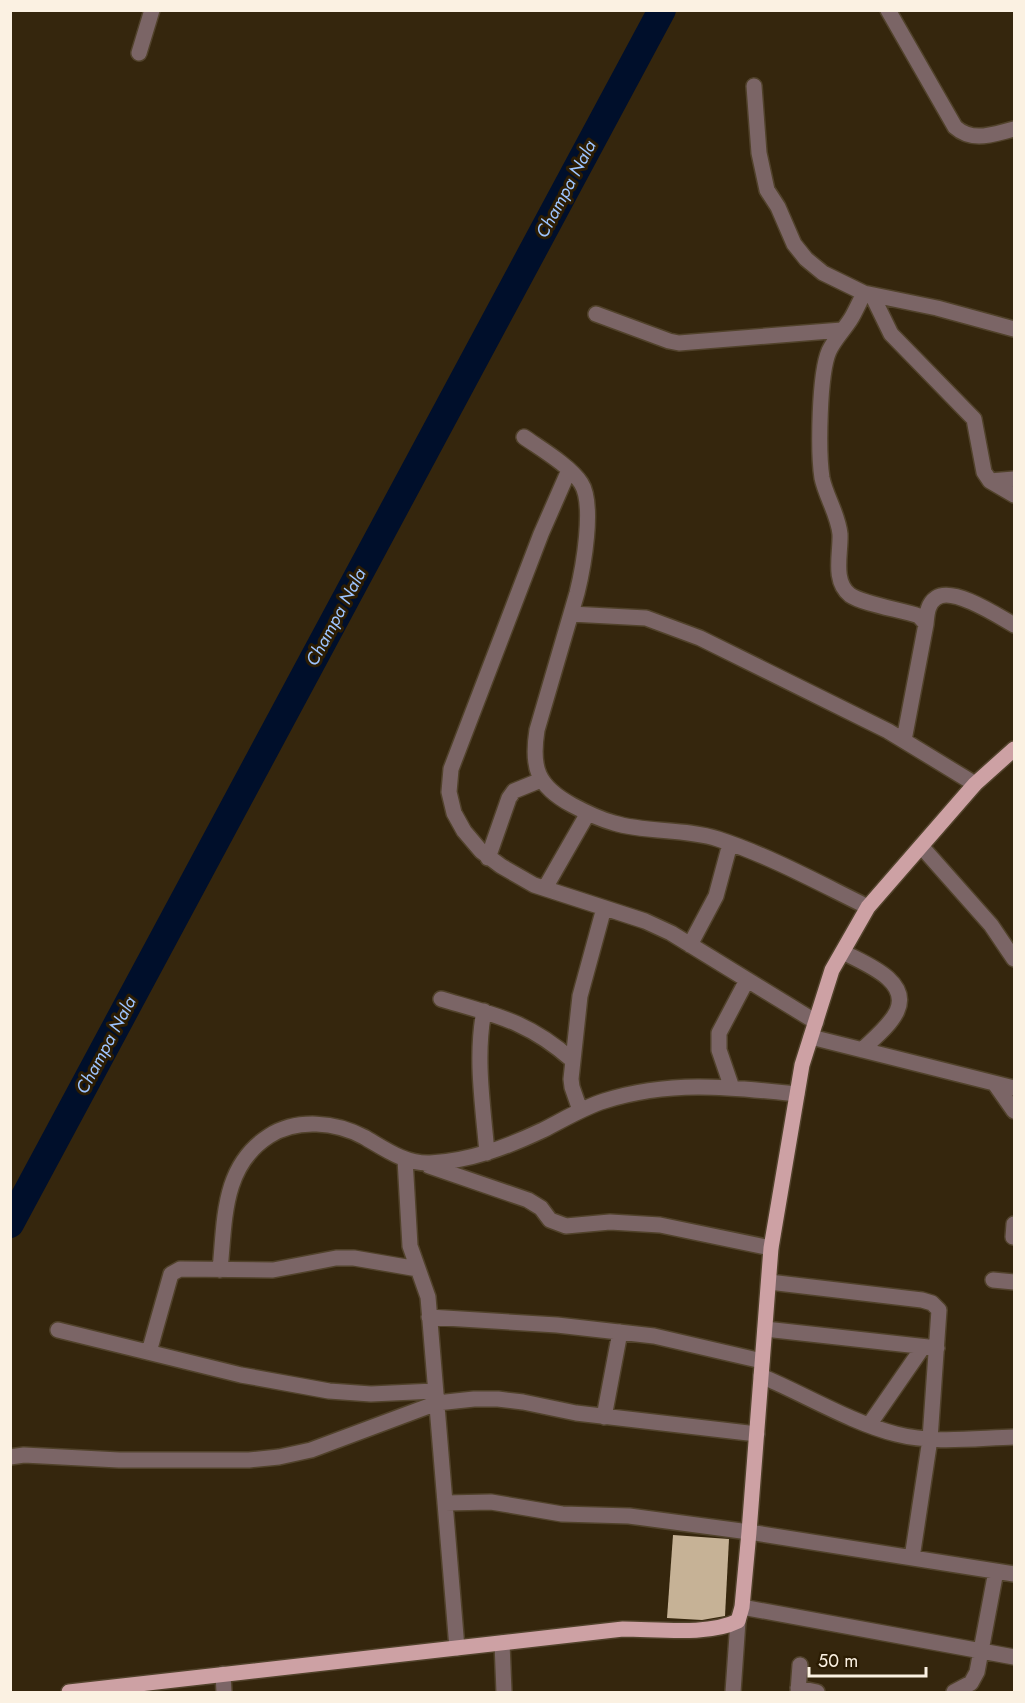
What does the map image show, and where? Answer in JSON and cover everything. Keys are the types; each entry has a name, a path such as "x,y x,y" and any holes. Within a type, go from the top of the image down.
{"main road":[{"path":"69,1692 623,1629 711,1630 728,1626 740,1614 749,1532 771,1248 802,1065 832,970 868,907 975,784 1014,749"}],"street":[{"path":"139,52 152,10"},
{"path":"888,10 955,127 972,137 1014,129"},
{"path":"754,86 762,171 767,190 778,207 794,244 806,259 823,273 868,294 937,308 1014,329"},
{"path":"868,294 828,353 824,369 820,452 823,482 837,519 840,534 839,573 842,586 850,596 919,616 926,624"},
{"path":"868,294 891,334 974,419 984,472 990,481 1014,495"},
{"path":"596,314 679,343 842,330"},
{"path":"524,437 569,470 582,484 588,506 582,570 537,729 534,750 535,766 541,780 551,791 588,813 614,824 689,832 730,844 868,907"},
{"path":"569,470 541,534 451,769 449,792 454,813 465,831 488,858 518,876 545,888 645,921 690,945 816,1022"},
{"path":"990,481 1014,479"},
{"path":"904,740 931,603 943,596 966,599 1014,625"},
{"path":"571,614 646,618 700,638 904,740 975,784"},
{"path":"488,858 509,798 514,791 541,780"},
{"path":"545,888 588,813"},
{"path":"690,945 716,896 730,844"},
{"path":"921,846 991,925 1014,959"},
{"path":"580,1110 572,1087 572,1060 580,996 604,908"},
{"path":"843,952 894,982 899,995 897,1010 887,1025 862,1050"},
{"path":"732,1088 719,1050 719,1033 747,980"},
{"path":"441,999 501,1016 536,1032 552,1042 572,1060"},
{"path":"484,1011 481,1026 480,1063 487,1153"},
{"path":"811,1037 1014,1089"},
{"path":"995,1084 1014,1111"},
{"path":"422,1163 454,1160 487,1153 544,1130 580,1110 628,1094 688,1086 797,1094"},
{"path":"220,1270 227,1198 234,1176 248,1153 270,1135 296,1124 342,1128 405,1159 528,1200 541,1208 550,1220 566,1226 610,1222 642,1224 771,1248"},
{"path":"405,1159 410,1246 428,1297 457,1648"},
{"path":"149,1352 171,1274 180,1269 273,1270 336,1258 354,1258 418,1269"},
{"path":"993,1280 1014,1282"},
{"path":"769,1282 922,1300 932,1303 939,1310 930,1347 930,1439 912,1558"},
{"path":"429,1317 654,1336 762,1369 869,1425 897,1434 930,1439 1014,1437"},
{"path":"765,1329 930,1347"},
{"path":"58,1330 241,1375 330,1391 498,1399 604,1417 757,1434"},
{"path":"604,1417 620,1332"},
{"path":"869,1425 930,1347"},
{"path":"10,1457 24,1455 119,1460 249,1460 279,1457 311,1450 436,1397"},
{"path":"445,1503 491,1502 562,1514 629,1516 749,1532 1014,1574"},
{"path":"954,1692 971,1683 977,1672 996,1571"},
{"path":"733,1692 740,1614 1014,1657"},
{"path":"502,1643 504,1692"},
{"path":"800,1665 798,1690 817,1692"},
{"path":"223,1674 224,1692"}],"building":[{"path":"673,1535 729,1539 725,1616 702,1620 667,1618"}],"waterway":[{"name":"Champa Nala","path":"10,1224 662,10"}]}
